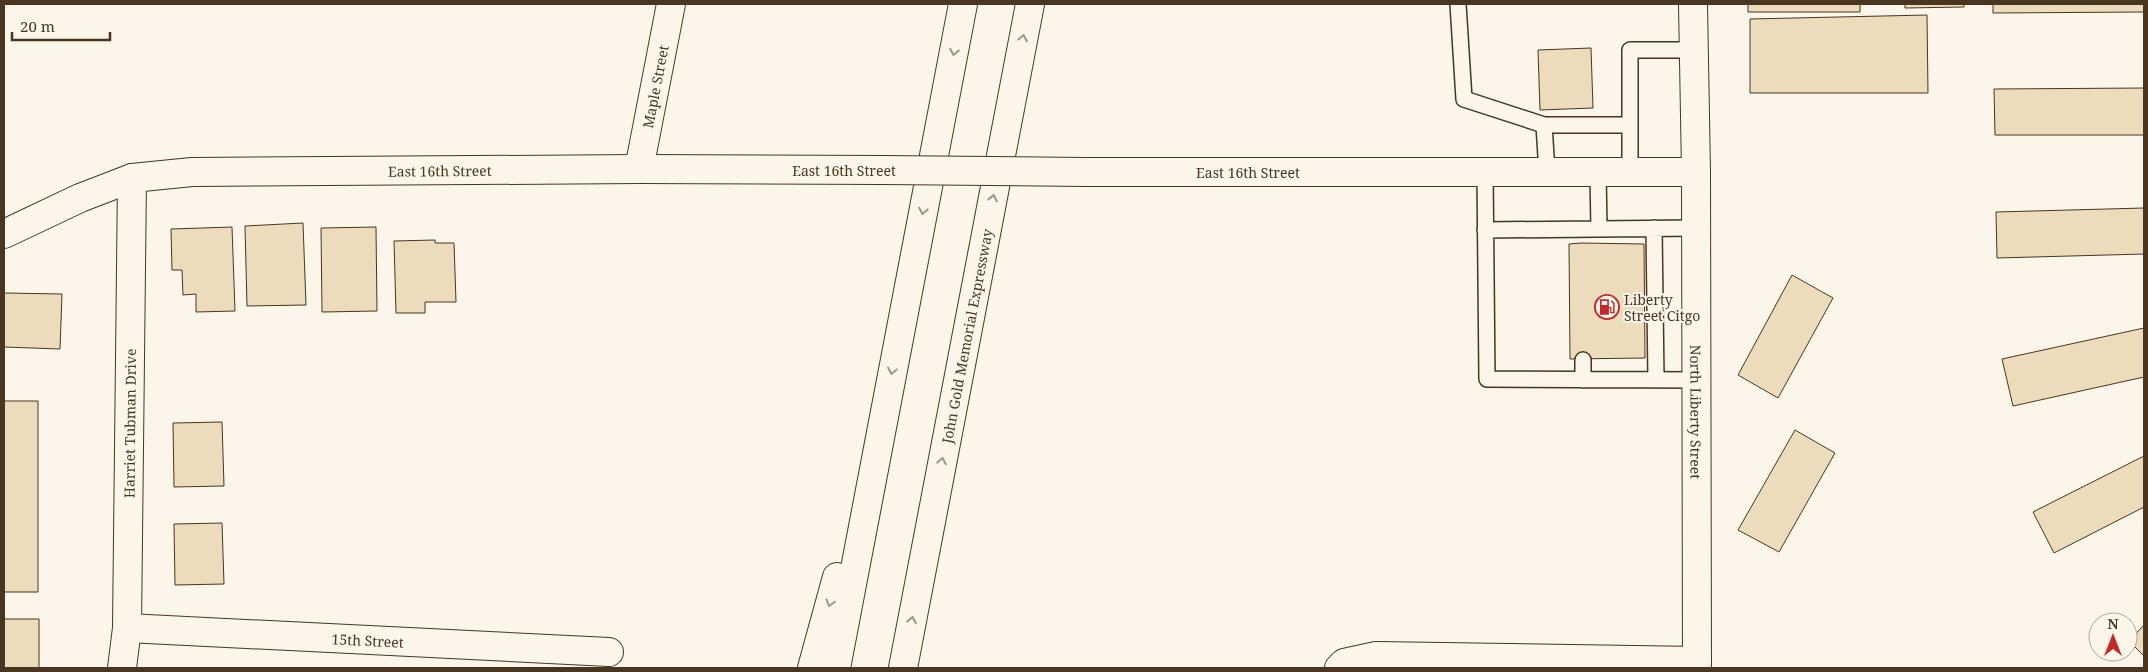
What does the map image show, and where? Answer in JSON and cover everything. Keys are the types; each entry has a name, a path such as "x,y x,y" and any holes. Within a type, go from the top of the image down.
{"main road":[{"name":"Maple Street","path":"639,169 671,4"},
{"path":"836,668 963,4"},
{"name":"John Gold Memorial Expressway","path":"903,668 1030,4"},
{"name":"North Liberty Street","path":"1693,4 1696,172 1697,664"},
{"name":"East 16th Street","path":"4,234 80,198 132,178 192,172 639,169 1086,172 1696,172"},
{"name":"Harriet Tubman Drive","path":"122,668 127,628 132,178"},
{"path":"812,668 886,404"},
{"name":"15th Street","path":"127,628 609,652"},
{"path":"1339,668 1344,663 1376,656 1697,664"}],"lane":[{"path":"1458,4 1464,99 1544,124 1630,124"},
{"path":"1630,172 1630,50 1694,50"},
{"path":"1544,124 1547,172"},
{"path":"1484,172 1487,379 1696,380"},
{"path":"1598,172 1598,229"},
{"path":"1654,228 1650,283 1650,331 1656,380"},
{"path":"1485,230 1581,236 1598,229 1696,228"},
{"path":"1583,360 1583,380"}],"building":[{"path":"1748,4 1860,4 1860,12 1748,12"},
{"path":"1905,4 1964,4 1964,7 1905,8"},
{"path":"1993,4 2144,4 2144,12 1993,13"},
{"path":"1927,15 1928,93 1750,93 1750,19"},
{"path":"1591,48 1593,108 1540,110 1538,50"},
{"path":"2144,88 2144,135 1995,135 1994,89"},
{"path":"2144,208 2144,254 1997,258 1996,212"},
{"path":"303,223 306,305 247,306 245,226"},
{"path":"232,227 235,311 196,312 196,294 183,295 182,270 172,270 171,229"},
{"path":"376,227 377,311 322,312 321,228"},
{"path":"435,240 435,243 454,243 456,302 425,302 425,313 396,313 394,241"},
{"name":"Liberty Street Citgo","path":"1569,244 1644,244 1645,358 1570,359"},
{"path":"1792,275 1833,298 1778,398 1738,375"},
{"path":"4,293 62,294 60,349 4,347"},
{"path":"2144,328 2144,377 2013,406 2002,359"},
{"path":"4,401 38,401 38,592 4,592"},
{"path":"222,422 224,486 174,487 173,423"},
{"path":"1795,430 1835,453 1779,552 1738,530"},
{"path":"2144,456 2144,507 2054,553 2033,512"},
{"path":"222,523 224,584 175,585 174,524"},
{"path":"4,619 39,619 39,668 4,668"},
{"path":"2144,625 2144,656 2138,650 2138,631"}],"place":[{"name":"Liberty Street Citgo","path":"1607,307"}]}
